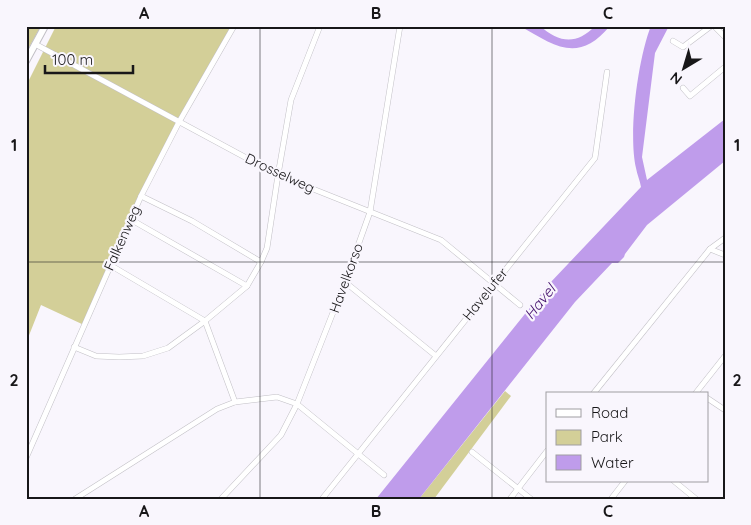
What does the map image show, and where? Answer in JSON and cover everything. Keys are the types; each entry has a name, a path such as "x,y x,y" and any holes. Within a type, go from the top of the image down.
{"street":[{"path":"26,61 45,26"},
{"name":"Falkenweg","path":"26,458 141,196 234,26"},
{"path":"74,347 96,356 119,357 143,356 168,348 205,321 247,286 267,248 291,100 320,26"},
{"name":"Havelkorso","path":"221,499 281,435 297,404 345,282 370,212 400,26"},
{"path":"673,42 683,47 712,26 725,37"},
{"name":"Drosselweg","path":"35,44 278,175 441,240 520,305"},
{"path":"684,88 690,96 725,67"},
{"name":"Havelufer","path":"322,499 595,158 606,72"},
{"path":"141,196 198,225 261,262"},
{"path":"130,219 247,286"},
{"path":"596,392 710,249 725,238"},
{"path":"710,249 725,255"},
{"path":"110,265 205,321 236,402"},
{"path":"345,282 436,356"},
{"path":"699,392 725,356"},
{"path":"74,499 217,409 236,402 277,397 297,404 384,474"},
{"path":"708,399 725,410"},
{"path":"472,452 531,499"},
{"path":"510,499 546,452"},
{"path":"611,499 624,482"},
{"path":"675,482 696,499"}],"green space":[{"path":"26,26 41,26 26,53"},
{"path":"56,26 234,26 141,196 84,325 41,305 26,343 26,86"},
{"path":"505,391 511,396 434,499 419,499"}],"water":[{"path":"520,26 540,26 554,36 568,40 581,36 595,26 610,26 598,38 587,45 577,48 566,48 544,40"},
{"name":"Havel","path":"651,26 669,26 655,53 642,157 647,180 725,119 725,161 647,225 624,257 618,263 612,263 575,302 419,499 376,499 549,284 641,187 634,153 634,117 638,76"}]}
